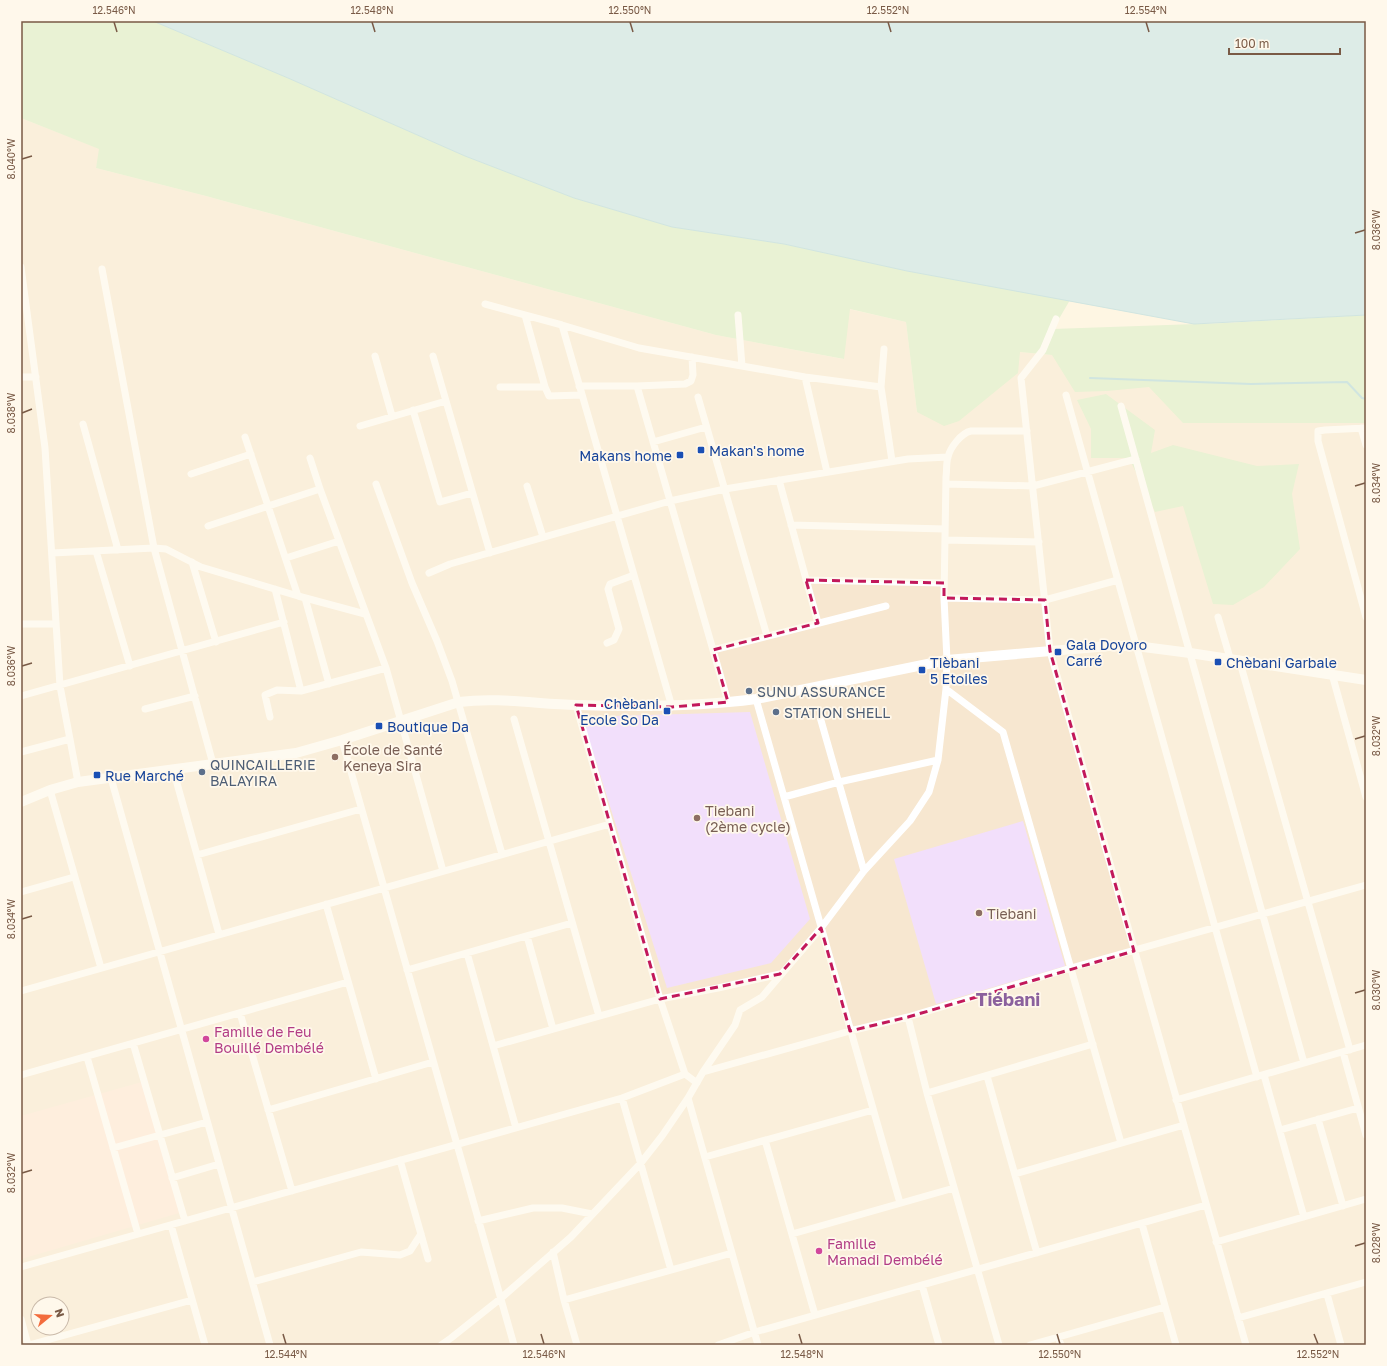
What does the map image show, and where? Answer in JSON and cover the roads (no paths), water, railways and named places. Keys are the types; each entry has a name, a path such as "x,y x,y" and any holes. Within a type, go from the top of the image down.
{"main road":[{"path":"21,802 50,790 78,782 296,753 342,740 459,702 490,700 576,705 672,707 756,699 947,660 1109,646 1136,646 1190,653 1366,680"}],"street":[{"path":"21,267 24,306 36,377 45,448 60,686 78,782"},
{"path":"102,269 154,548 213,764"},
{"path":"485,304 639,348 805,377 881,386"},
{"path":"525,315 549,396 582,395"},
{"path":"738,315 742,366"},
{"path":"1056,319 1043,350 1021,378 1050,650 1246,1345"},
{"path":"562,325 672,707"},
{"path":"884,349 881,386 892,461"},
{"path":"374,356 392,416"},
{"path":"433,356 490,553"},
{"path":"579,386 686,384 691,381 693,375 692,358"},
{"path":"21,377 36,377"},
{"path":"805,377 827,472"},
{"path":"500,387 545,386"},
{"path":"637,386 728,702"},
{"path":"1066,395 1215,928 1261,1076 1280,1130 1304,1217"},
{"path":"698,397 767,636"},
{"path":"360,426 446,401"},
{"path":"1121,406 1304,1063"},
{"path":"414,410 440,502 472,493"},
{"path":"83,424 118,550"},
{"path":"653,442 706,427"},
{"path":"1366,446 1364,428 1318,431 1318,441 1366,616"},
{"path":"441,1345 452,1338 500,1299 571,1236 640,1164 662,1136 688,1098 703,1072 735,1025 740,1010 762,997 780,974 821,928 864,870 910,821 929,792 938,760 946,689 947,660 944,583 948,457 950,450 966,432 971,430 1027,431"},
{"path":"246,437 286,558 302,597 329,684"},
{"path":"191,474 251,454"},
{"path":"429,573 450,564 670,500 892,461 948,457"},
{"path":"310,458 365,614 386,668 443,871"},
{"path":"946,484 1033,486 1136,459"},
{"path":"779,480 818,623"},
{"path":"376,484 412,583 437,641 452,681 502,854"},
{"path":"527,486 543,537"},
{"path":"208,526 320,489"},
{"path":"791,525 945,528"},
{"path":"945,540 1038,542"},
{"path":"286,558 339,541"},
{"path":"52,553 154,548 166,549 200,567 365,614"},
{"path":"96,551 130,666"},
{"path":"192,562 216,642"},
{"path":"608,643 614,640 619,629 608,589 610,584 634,575"},
{"path":"806,580 944,583"},
{"path":"944,598 1045,600 1118,580"},
{"path":"275,589 301,691"},
{"path":"713,650 886,606"},
{"path":"1218,616 1234,659 1308,902 1346,1051 1358,1108 1364,1119 1366,1135"},
{"path":"21,696 284,622"},
{"path":"21,624 56,624"},
{"path":"270,717 265,695 277,690 301,691 386,668"},
{"path":"1332,674 1366,797"},
{"path":"946,689 1002,732 1121,1143"},
{"path":"145,709 194,696"},
{"path":"756,699 900,1203"},
{"path":"576,705 660,998 685,1074 697,1083"},
{"path":"820,717 864,870"},
{"path":"514,719 598,1016"},
{"path":"21,752 70,739"},
{"path":"342,740 514,1345"},
{"path":"784,797 839,782 938,760"},
{"path":"173,769 219,934"},
{"path":"111,778 270,1345"},
{"path":"50,790 101,968"},
{"path":"197,855 361,809"},
{"path":"21,990 610,824"},
{"path":"21,892 74,877"},
{"path":"703,1072 850,1031 908,1017 1071,968 1366,885"},
{"path":"326,904 376,1079"},
{"path":"407,970 572,923"},
{"path":"527,936 553,1029"},
{"path":"467,953 516,1128"},
{"path":"493,1046 660,998 718,988 780,974"},
{"path":"21,1076 348,982"},
{"path":"240,1013 292,1191"},
{"path":"908,1017 927,1093 999,1345"},
{"path":"133,1043 185,1221"},
{"path":"927,1093 1092,1044"},
{"path":"1176,1100 1366,1045"},
{"path":"87,1057 138,1234"},
{"path":"268,1110 433,1062"},
{"path":"21,1267 622,1098 685,1074"},
{"path":"987,1076 1037,1253"},
{"path":"622,1098 671,1270"},
{"path":"688,1098 758,1345"},
{"path":"1280,1130 1358,1108"},
{"path":"705,1157 873,1110"},
{"path":"1318,1119 1343,1206"},
{"path":"113,1148 207,1122"},
{"path":"1015,1174 1184,1125"},
{"path":"765,1140 815,1315"},
{"path":"400,1160 428,1259"},
{"path":"172,1178 219,1164"},
{"path":"792,1234 954,1188"},
{"path":"1216,1242 1366,1199"},
{"path":"718,1345 755,1332 1206,1205"},
{"path":"478,1221 533,1208 562,1208 592,1214"},
{"path":"1142,1224 1176,1345"},
{"path":"171,1225 205,1345"},
{"path":"253,1282 361,1252 400,1255 410,1251 421,1234"},
{"path":"553,1252 564,1300 577,1345"},
{"path":"564,1300 732,1253"},
{"path":"1238,1318 1366,1282"},
{"path":"922,1285 939,1345"},
{"path":"1327,1294 1341,1345"},
{"path":"21,1319 28,1345 192,1300"},
{"path":"1030,1345 1165,1306"},
{"path":"1058,1337 1061,1345"}],"water":[{"path":"153,21 1366,21 1366,315 1194,324 907,271 784,244 672,227 574,198 465,156 288,78"}],"waterway":[{"path":"1090,378 1251,384 1347,382 1362,398 1366,399"}],"place":[{"name":"Makan's home","path":"701,450"},
{"name":"Makans home","path":"680,455"},
{"name":"Gala Doyoro Carré","path":"1058,652"},
{"name":"Chèbani Garbale","path":"1218,662"},
{"name":"Tièbani 5 Etoiles","path":"922,670"},
{"name":"SUNU ASSURANCE","path":"749,691"},
{"name":"Chèbani Ecole So Da","path":"667,711"},
{"name":"STATION SHELL","path":"776,712"},
{"name":"Boutique Da","path":"379,726"},
{"name":"École de Santé Keneya Sira","path":"335,757"},
{"name":"QUINCAILLERIE BALAYIRA","path":"202,772"},
{"name":"Rue Marché","path":"97,775"},
{"name":"Tiebani (2ème cycle)","path":"697,818"},
{"name":"Tiebani","path":"979,913"},
{"name":"Famille de Feu Bouillé Dembélé","path":"206,1039"},
{"name":"Famille Mamadi Dembélé","path":"819,1251"}],"district":[{"name":"Tiébani","path":"1008,999"}]}
